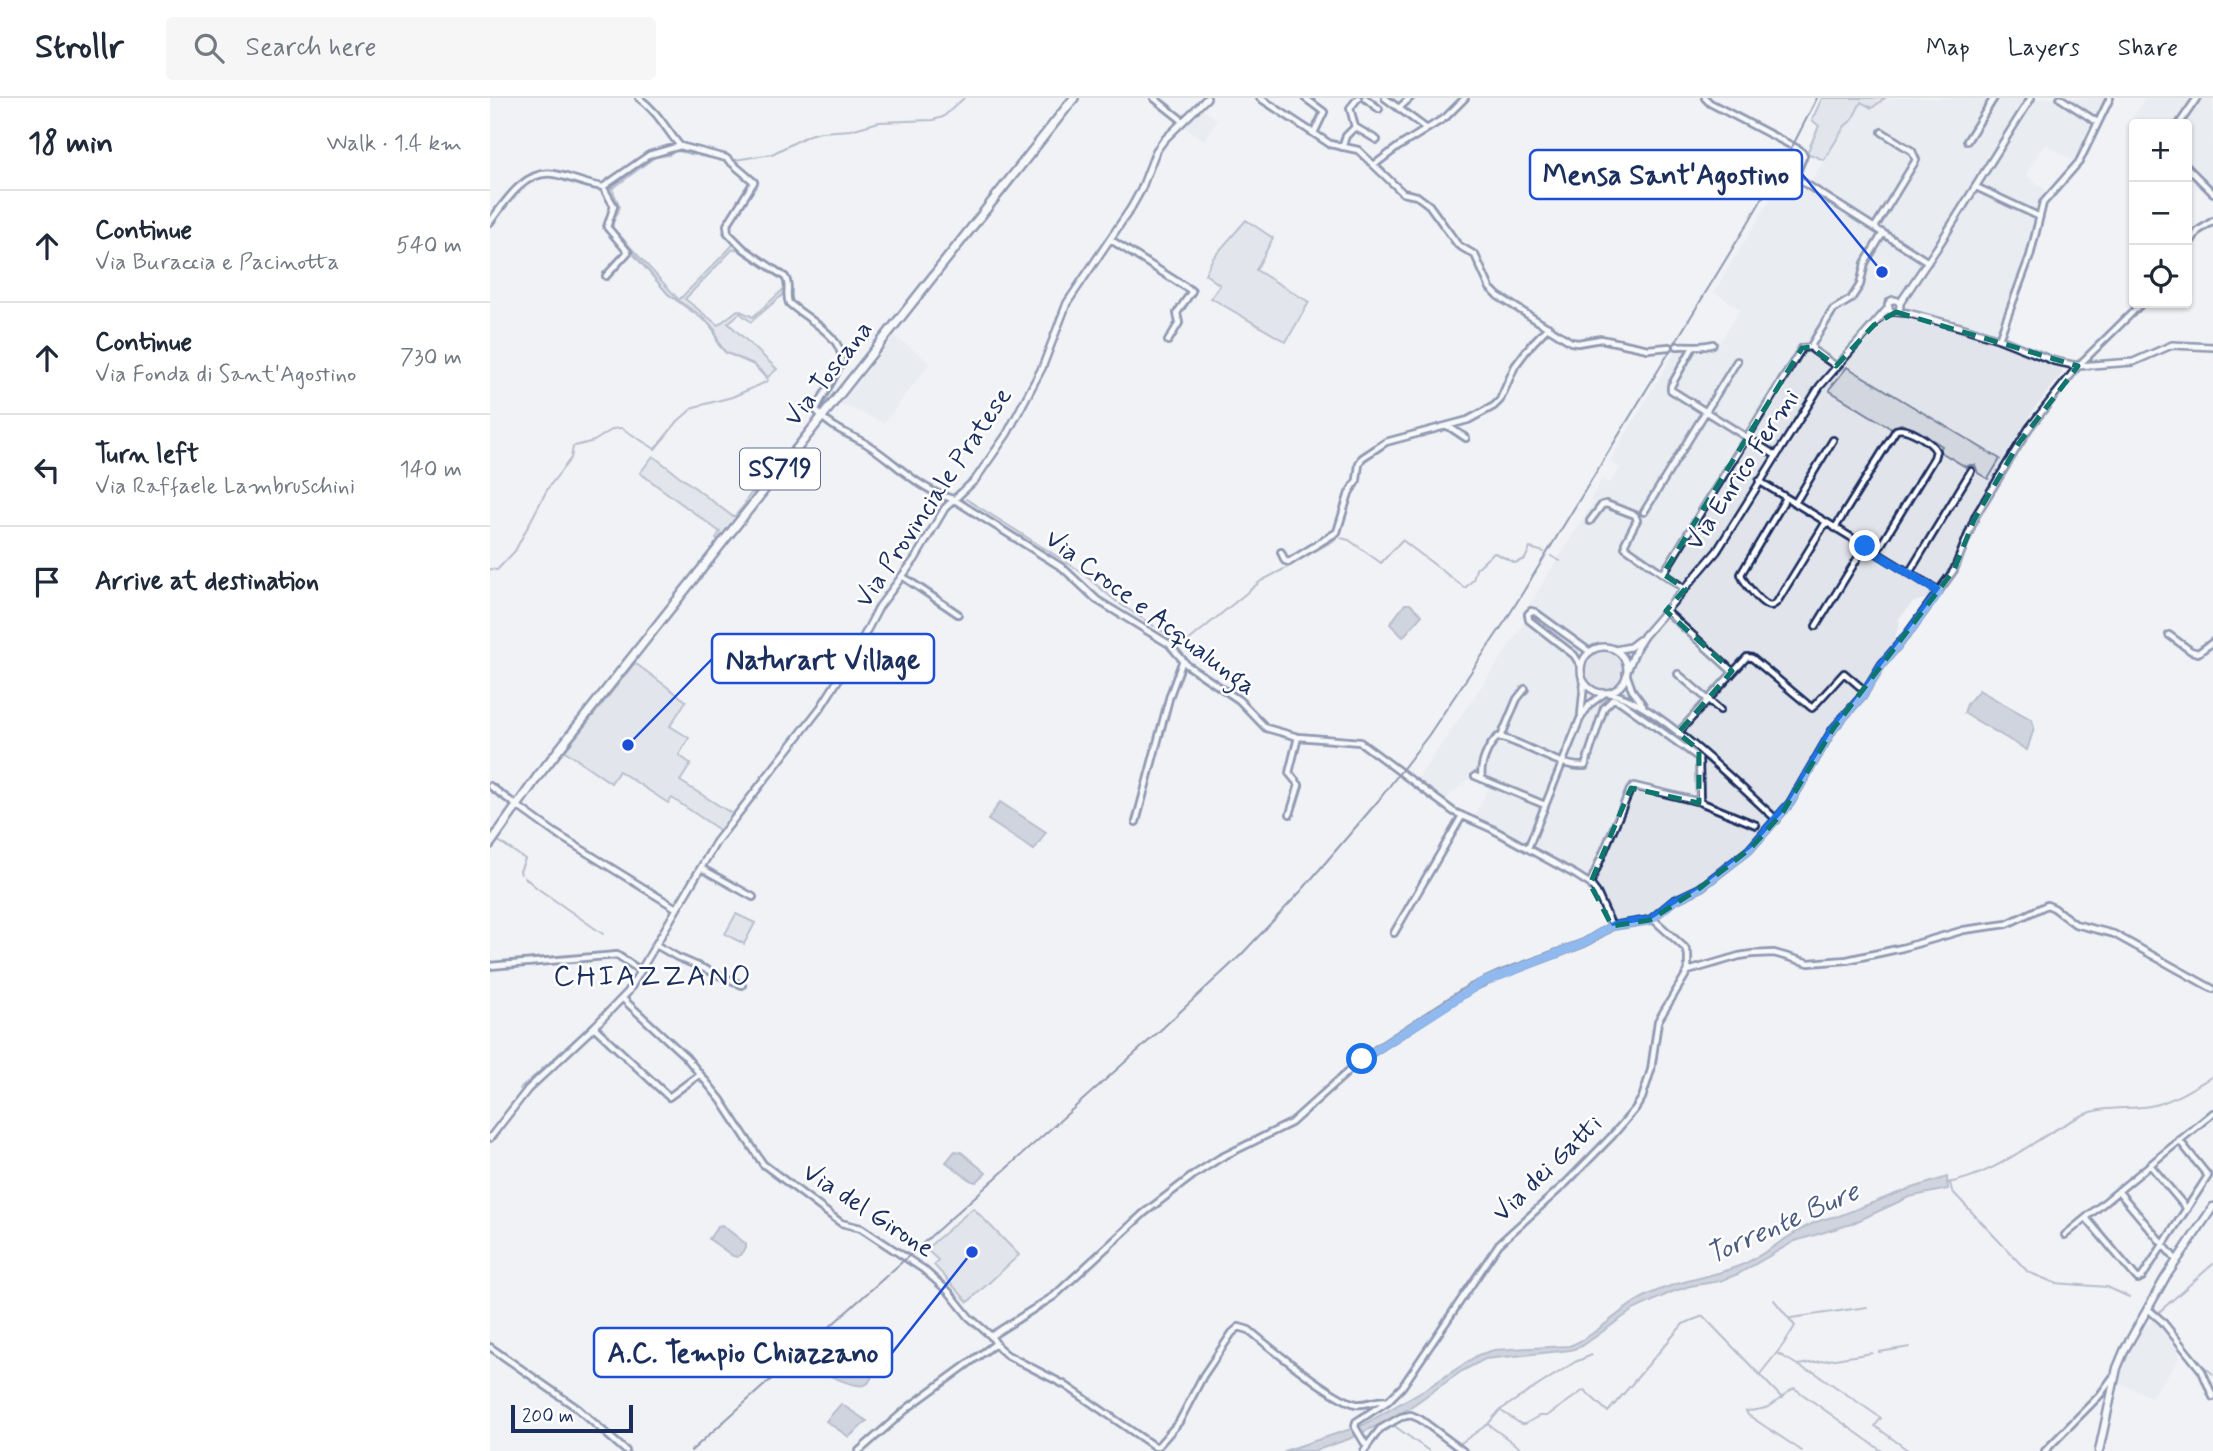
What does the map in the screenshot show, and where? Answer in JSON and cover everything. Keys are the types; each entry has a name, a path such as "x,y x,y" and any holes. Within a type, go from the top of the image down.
{"main road":[{"name":"Via Toscana","path":"490,844 516,805 1074,98"},
{"path":"2099,1451 2115,1374 2124,1349 2213,1207"}],"street":[{"path":"639,98 653,108 680,146"},
{"path":"1154,98 1184,121"},
{"name":"Via Provinciale Pratese","path":"490,1138 528,1089 623,999 700,867 734,818 821,707 855,655 879,607 926,542 945,508 975,480 1014,424 1046,359 1067,303 1111,240 1140,192 1156,151 1206,98"},
{"path":"1260,98 1331,145 1358,150 1403,193 1417,196 1429,205 1458,245 1478,259 1490,288 1498,296 1574,343 1601,339 1648,349 1669,347"},
{"path":"1305,98 1324,113 1314,133"},
{"path":"1358,98 1350,108 1355,127 1377,140"},
{"path":"1364,98 1379,109"},
{"path":"1385,98 1427,129"},
{"path":"1399,108 1410,98"},
{"path":"1374,165 1446,117 1465,98"},
{"path":"1705,98 1802,151 1803,157 1796,177 1928,262 2031,98"},
{"path":"1967,141 1994,98"},
{"path":"2060,98 2097,122"},
{"path":"1999,339 2029,256 2038,216 2047,196 2079,162 2110,98"},
{"path":"2182,119 2197,98"},
{"path":"1342,147 1346,136 1355,127"},
{"path":"1875,227 1916,160 1912,151 1882,132"},
{"path":"603,187 649,155 680,146 726,158 754,180 726,231 744,249 785,276 789,303 838,343 841,351 840,364 816,410 821,417"},
{"path":"2192,172 2213,193"},
{"path":"490,222 517,189 539,175 556,174 603,187 614,206 608,229 628,252 606,276"},
{"path":"1976,187 2038,216"},
{"path":"2188,245 2198,231 2213,221"},
{"path":"1811,347 1833,310 1851,299 1860,285 1865,263 1883,233"},
{"path":"1111,240 1192,290 1177,311 1179,322 1168,341"},
{"name":"Via Enrico Fermi","path":"1644,636 1721,544 1812,396 1874,325 1896,307 1928,262"},
{"path":"1896,307 1908,313 1999,339 2054,361 2078,366 2133,362 2172,345 2213,347"},
{"path":"991,1336 1054,1296 1144,1213 1195,1174 1220,1158 1291,1123 1346,1072 1471,988 1584,943 1612,926 1653,919 1673,901 1700,888 1749,850 1795,796 1833,729 1865,691 1882,664 1956,567 1976,515 2019,443 2078,366 2137,308"},
{"path":"1281,552 1285,561 1289,562 1337,532 1349,493 1357,480 1360,462 1366,455 1390,440 1471,419 1496,404 1517,362 1548,327"},
{"path":"1677,346 1713,344"},
{"path":"1693,347 1670,387 1671,391 1776,456"},
{"path":"1663,573 1802,348 1811,347 1836,366"},
{"path":"1644,512 1737,361"},
{"name":"Via Croce e Acqualunga","path":"821,417 843,433 867,445 935,495 953,499 1063,568 1097,600 1169,644 1193,670 1239,700 1266,728 1298,737 1360,742 1454,812 1528,848 1590,884"},
{"path":"1448,426 1466,439"},
{"path":"1835,528 1896,430 1904,428 1933,445 1936,454 1933,461 1876,553"},
{"path":"1795,503 1833,440"},
{"path":"1909,573 1971,471"},
{"path":"1759,481 1939,592"},
{"path":"1787,498 1741,576 1769,606 1776,603 1781,596 1826,522"},
{"path":"1590,521 1602,505 1635,515 1637,520 1625,546 1685,589"},
{"path":"1816,626 1865,546"},
{"path":"902,576 958,614"},
{"path":"1666,611 1732,671"},
{"path":"1581,666 1572,654 1531,621 1528,614 1535,612 1590,652"},
{"path":"2169,635 2187,649 2198,653 2213,642"},
{"path":"1644,636 1630,647 1615,650 1603,647 1590,652 1581,666 1584,683 1593,691 1625,697 1645,709 1699,750 1777,820"},
{"path":"1528,848 1580,719 1590,704 1619,687 1644,636"},
{"path":"1615,650 1623,658 1633,693 1645,709"},
{"path":"1678,733 1745,657 1750,657 1812,708 1844,673 1865,691"},
{"path":"1136,822 1170,695 1183,660"},
{"path":"1678,674 1720,710"},
{"path":"1580,719 1584,683"},
{"path":"1502,737 1518,696 1525,689"},
{"path":"1482,779 1482,768 1491,744 1502,737 1562,762 1585,766 1604,708 1613,699 1622,702 1699,758"},
{"path":"1290,814 1299,785 1289,773 1298,737"},
{"path":"1699,750 1700,802"},
{"path":"1475,776 1545,805"},
{"path":"490,786 565,839 676,908"},
{"path":"1612,926 1601,900 1590,884 1632,787 1640,786 1700,802 1756,825"},
{"path":"1394,933 1462,816"},
{"path":"700,867 753,897"},
{"path":"1653,919 1683,945 1688,954 1688,971 1752,954 1773,953 1809,963 1847,960 1964,930 1997,927 2047,905 2075,924 2114,934 2213,989"},
{"path":"656,945 742,985"},
{"path":"490,966 617,955 641,971"},
{"name":"Via dei Gatti","path":"1366,1449 1355,1427 1356,1422 1388,1401 1402,1387 1499,1244 1567,1182 1635,1110 1651,1070 1658,1021 1688,971"},
{"name":"Via del Girone","path":"623,999 677,1046 720,1100 763,1164 841,1223 861,1228 923,1269 949,1292 969,1317 991,1336 995,1344 1016,1361 1065,1385 1155,1447 1179,1422 1203,1376 1239,1327 1249,1330 1347,1400 1362,1405 1379,1400 1388,1401"},
{"path":"594,1027 669,1097 700,1074"},
{"path":"2065,1236 2213,1113"},
{"path":"2086,1218 2136,1277 2140,1278 2145,1274 2208,1175 2179,1140"},
{"path":"2150,1165 2187,1209"},
{"path":"2118,1191 2177,1261"},
{"path":"2148,1309 2162,1321 2202,1371 2213,1397"},
{"path":"859,1451 909,1407 995,1344"},
{"path":"490,1347 577,1408 626,1451"},
{"path":"2045,1451 2100,1395 2115,1374"},
{"path":"1366,1449 1380,1430 1401,1417 1411,1415 1463,1451"}],"highlighted area":[{"path":"1896,312 2078,366 2019,443 1974,520 1954,570 1833,729 1783,812 1751,848 1700,888 1650,920 1612,926 1590,884 1631,788 1699,803 1699,750 1678,733 1732,671 1666,611 1685,589 1663,574 1802,348 1811,347 1836,366 1874,325"}],"shaded area":[{"path":"1822,98 1885,98 1872,108 1861,102 1824,160 1807,153 1819,126 1812,120"},
{"path":"1885,98 2113,98 2079,164 2045,144 2026,174 2050,194 2005,332 2063,373 2035,408 2004,457 2009,465 1977,518 1956,574 1941,594 1912,603 1898,620 1900,622 1892,647 1859,695 1831,726 1784,806 1753,842 1696,888 1672,897 1646,919 1616,921 1596,888 1580,873 1473,818 1489,787 1469,778 1444,801 1417,780 1524,624 1524,610 1593,502 1590,500 1602,479 1610,483 1620,468 1610,461 1677,348 1717,347 1740,309 1714,292 1780,183 1800,195 1861,101 1874,109"},
{"path":"2146,98 2213,98 2213,197 2192,178 2192,119 2132,119"},
{"path":"1201,108 1218,120 1204,140 1183,126"},
{"path":"667,153 669,155 655,157 612,189 620,207 613,228 679,300 732,246 733,243 723,233 725,232 743,250 783,277 784,279 786,283 787,291 751,322 740,313 728,323 777,369 768,377 752,363 726,353 710,324 668,294 610,226 617,208 610,189 649,158","holes":["737,249 784,279 786,287 753,317 738,310 718,325 685,299 732,250"]},
{"path":"1246,220 1273,238 1256,270 1309,302 1286,342 1211,298 1220,285 1205,274 1213,258"},
{"path":"895,336 930,363 884,423 841,404"},
{"path":"1847,367 2000,459 1988,479 1978,473 1975,465 1966,467 1939,451 1942,446 1934,441 1901,424 1892,429 1830,391"},
{"path":"653,456 732,516 746,503 752,492 756,495 719,541 716,538 720,532 640,473"},
{"path":"1604,650 1618,656 1624,670 1618,684 1604,690 1590,684 1584,670 1590,656"},
{"path":"635,663 686,701 670,726 689,738 679,755 691,764 680,781 734,815 721,831 672,798 668,803 619,771 611,783 565,751"},
{"path":"736,914 755,923 744,944 725,934"},
{"path":"973,1208 1019,1255 968,1302 934,1265 938,1260 926,1249"},
{"path":"2156,1318 2178,1346 2179,1360 2151,1397 2118,1382 2122,1365 2143,1327"}],"water":[{"path":"1405,604 1410,604 1422,615 1403,637 1390,624"},
{"path":"1979,690 2032,720 2034,728 2027,750 1964,713 1967,704"},
{"path":"1000,802 1046,832 1034,850 988,820"},
{"path":"955,1151 961,1152 986,1173 976,1182 970,1180 946,1162"},
{"path":"1947,1177 1948,1189 1909,1197 1851,1224 1795,1241 1738,1274 1720,1281 1672,1292 1633,1310 1582,1346 1571,1350 1485,1359 1462,1371 1399,1415 1349,1439 1314,1451 1284,1451 1363,1425 1478,1355 1494,1350 1569,1346 1636,1301 1659,1290 1723,1272 1748,1262 1814,1223"},
{"path":"722,1225 746,1244 738,1257 709,1239 718,1226"},
{"path":"832,1345 873,1367 871,1379 867,1384 847,1383 809,1365"},
{"path":"841,1404 867,1421 849,1437 826,1421"}],"waterway":[{"path":"735,160 772,154 809,135 821,132 851,130 879,122 933,120 943,117 964,98"},
{"path":"665,152 678,151 695,155"},
{"path":"699,156 724,160"},
{"path":"611,221 618,206 609,188 647,159"},
{"path":"614,232 669,295 708,323 725,352 754,365 768,380"},
{"path":"623,429 655,449 678,421 694,407 732,397 766,382"},
{"path":"575,446 594,441 613,429 621,428"},
{"path":"490,569 497,570 515,551 548,488 571,458 573,447"},
{"path":"966,499 1074,567"},
{"path":"1341,538 1349,540 1381,563 1402,540 1465,588 1473,580 1476,569 1492,554 1515,563 1525,559 1530,548 1544,552"},
{"path":"1292,564 1337,539"},
{"path":"1551,556 1560,561"},
{"path":"1157,628 1179,641 1187,642 1261,581 1290,566"},
{"path":"1076,568 1117,602"},
{"path":"1120,604 1154,626"},
{"path":"497,840 525,859 521,874"},
{"path":"524,877 603,934"},
{"path":"520,1089 604,1013"},
{"name":"Torrente Bure","path":"1947,1183 1966,1179 2000,1164 2081,1116 2098,1110 2158,1104 2183,1094 2213,1076"},
{"path":"1950,1183 1952,1191 2028,1272 2055,1283 2107,1287 2129,1297"},
{"path":"2159,1312 2213,1264"},
{"path":"1760,1374 1795,1326 1774,1300"},
{"path":"1791,1318 1867,1307"},
{"path":"2154,1308 2201,1364 2213,1374"},
{"path":"1501,1411 1525,1424 1539,1416 1547,1416 1584,1390 1608,1412 1683,1324 1703,1316 1782,1398"},
{"path":"1879,1352 1910,1347"},
{"path":"1777,1353 1814,1372 1881,1418 1875,1426 1909,1451"},
{"path":"1798,1365 1872,1353"},
{"path":"1458,1445 1488,1424 1500,1410 1575,1362 1592,1355"},
{"path":"1802,1451 1746,1411 1769,1407 1794,1388 1882,1451"},
{"path":"1393,1425 1429,1451"},
{"path":"1489,1425 1524,1451"},
{"path":"1451,1451 1455,1448"}],"railway":[{"path":"691,1451 1241,955 1302,890 1378,801 1428,736 1506,620 1748,223 1817,98"}],"place":[{"name":"Mensa Sant'Agostino","path":"1882,272"},
{"name":"Naturart Village","path":"628,745"},
{"name":"A.C. Tempio Chiazzano","path":"972,1252"}],"district":[{"name":"CHIAZZANO","path":"653,976"}],"route":[{"path":"1362,1059 1481,983 1584,943 1612,926 1650,920 1673,901 1700,888 1755,844 1790,803 1833,729 1862,696 1882,664 1939,592 1865,546"}]}
